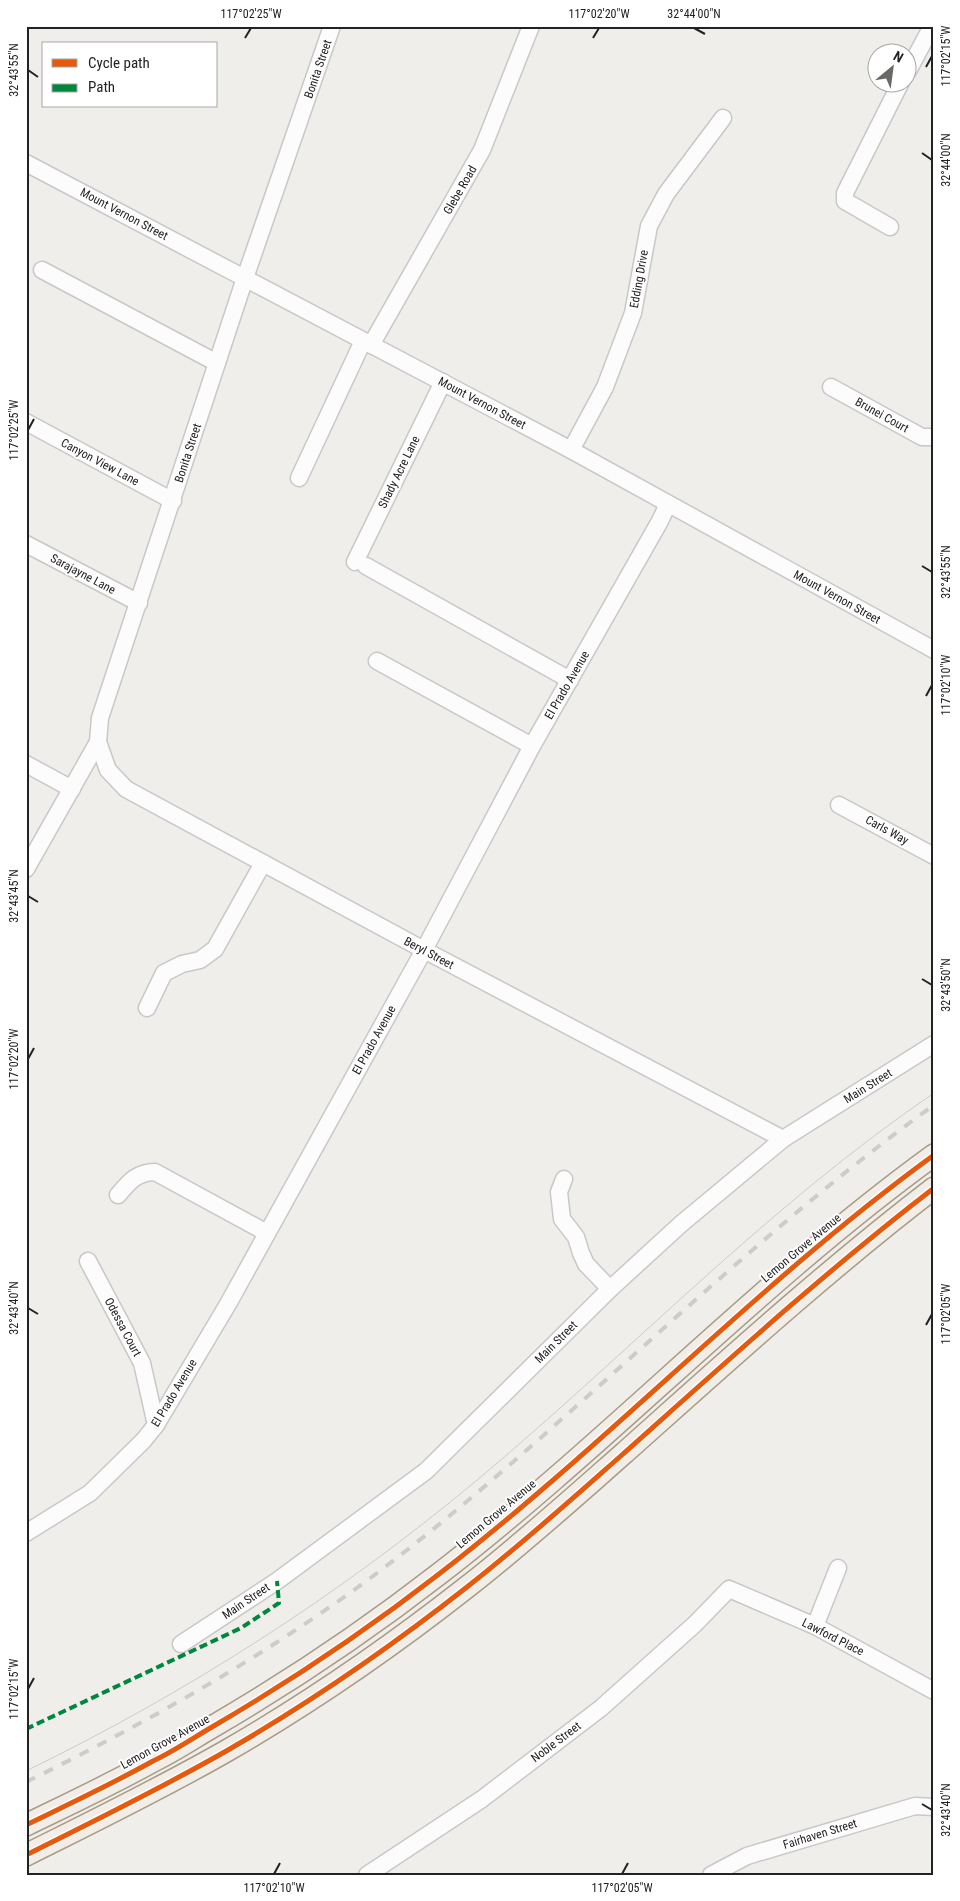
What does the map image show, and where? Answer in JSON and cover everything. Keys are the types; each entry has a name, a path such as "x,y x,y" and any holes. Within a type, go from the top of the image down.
{"main road":[{"name":"Lemon Grove Avenue","path":"26,1825 155,1760 237,1712 298,1674 402,1602 501,1525 834,1233 934,1154"},
{"path":"26,1855 109,1814 229,1750 305,1703 402,1636 542,1526 739,1350 868,1239 934,1188"},
{"path":"720,1332 739,1350"},
{"path":"97,1790 109,1814"}],"street":[{"name":"Bonita Street","path":"26,869 98,742 100,718 245,278 332,26"},
{"name":"Glebe Road","path":"299,478 367,343 482,150 531,26"},
{"path":"918,52 932,26"},
{"path":"890,227 845,201 845,193 896,92"},
{"name":"Edding Drive","path":"571,450 605,387 633,313 649,226 666,194 723,118"},
{"name":"Mount Vernon Street","path":"26,163 571,450 934,650"},
{"path":"42,270 217,363"},
{"name":"Shady Acre Lane","path":"443,382 360,564 570,680"},
{"name":"Brunei Court","path":"830,386 922,437 934,437"},
{"name":"Canyon View Lane","path":"26,422 173,501"},
{"name":"El Prado Avenue","path":"26,1534 90,1493 143,1441 156,1425 267,1233 424,950 532,746 668,504"},
{"name":"Sarajayne Lane","path":"26,544 139,604"},
{"path":"377,661 532,746"},
{"name":"Beryl Street","path":"98,742 108,770 126,789 424,950 783,1139"},
{"path":"26,764 72,789"},
{"name":"Carls Way","path":"839,805 934,856"},
{"path":"147,1008 164,973 182,964 200,960 216,950 263,863"},
{"name":"Main Street","path":"182,1644 277,1581 426,1471 610,1289 681,1224 783,1139 934,1044"},
{"path":"118,1195 130,1181 144,1172 155,1172 267,1233"},
{"path":"564,1179 559,1192 562,1220 576,1237 586,1264 610,1289"},
{"name":"Odessa Court","path":"88,1261 142,1363 156,1425"},
{"path":"815,1626 838,1568"},
{"name":"Lawford Place","path":"729,1589 815,1626 934,1691"},
{"name":"Noble Street","path":"367,1875 482,1799 601,1708 695,1624 729,1589"},
{"name":"Fairhaven Street","path":"711,1875 747,1856 915,1806 934,1807"}],"tram line":[{"path":"26,1771 86,1741 203,1675 260,1640 370,1564 476,1481 700,1281 814,1183 934,1093"}],"railway":[{"path":"26,1782 200,1690 325,1611 365,1582 441,1523 539,1439 744,1257 837,1179 934,1105"}],"marked path":[{"path":"26,1729 241,1628 279,1603 277,1581"}],"cycle path":[{"path":"26,1825 122,1778 241,1710 300,1673 412,1595 564,1471 807,1255 934,1155"},
{"path":"26,1855 153,1791 259,1732 351,1673 410,1631 527,1538 815,1285 934,1188"}]}
